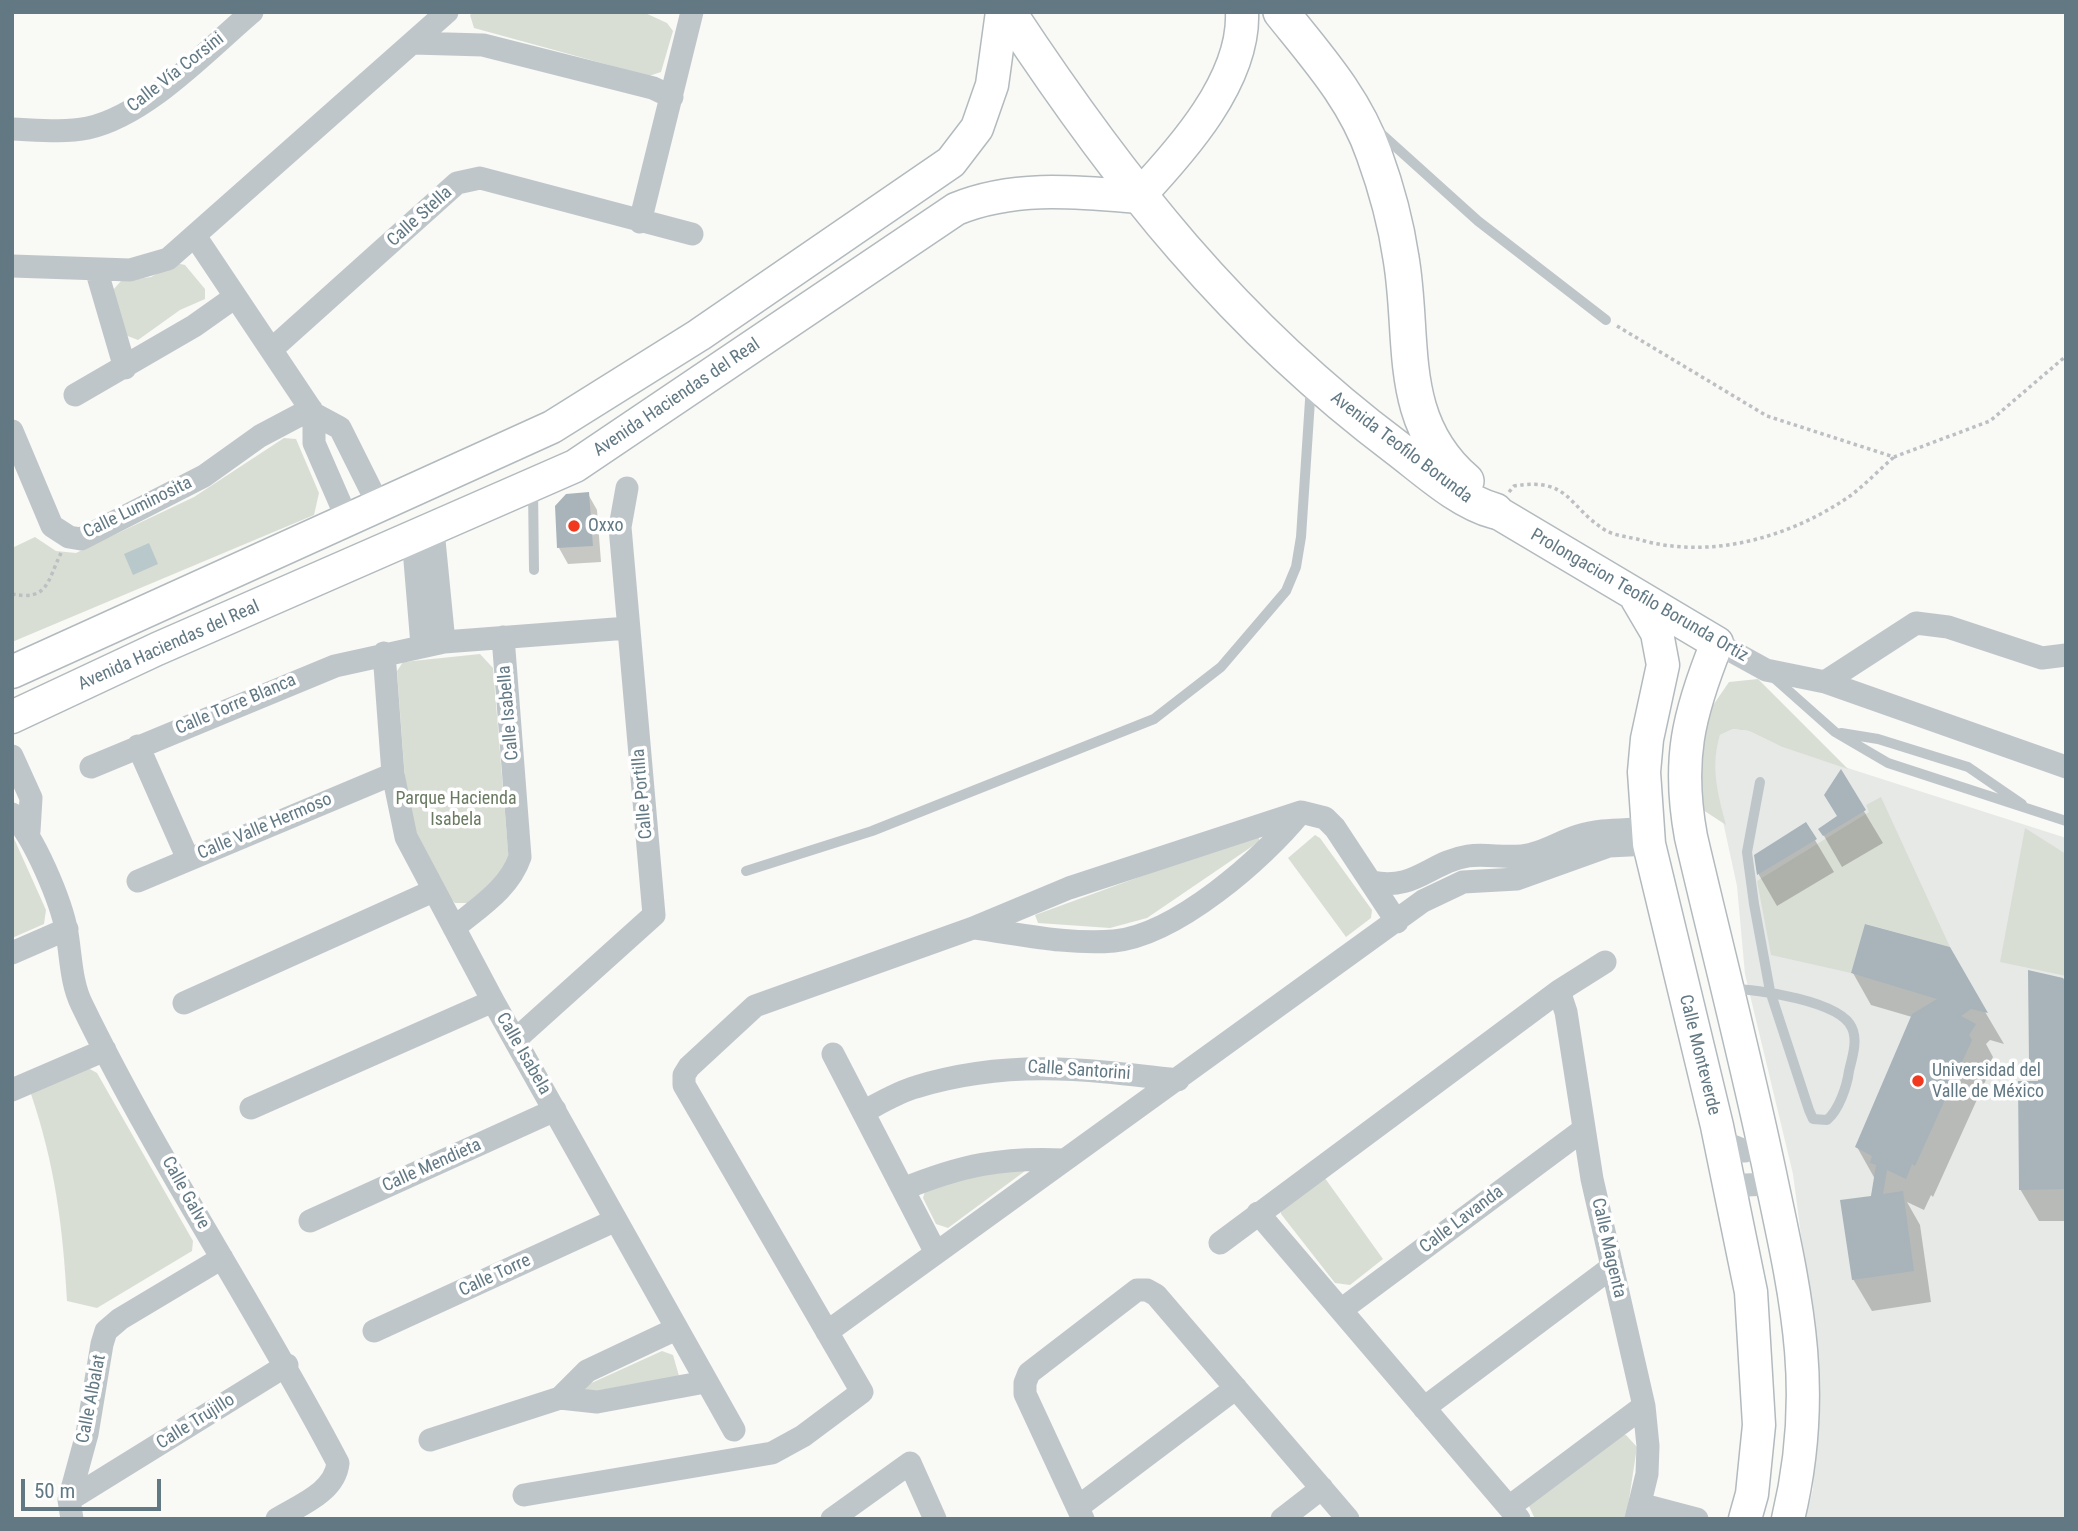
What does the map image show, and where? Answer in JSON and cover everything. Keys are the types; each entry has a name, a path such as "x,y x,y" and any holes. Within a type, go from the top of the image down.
{"main road":[{"path":"12,672 141,611 348,521 552,427 699,335 951,162 976,128 992,85 1002,12"},
{"name":"Avenida Teofilo Borunda","path":"1008,12 1067,102 1138,197 1212,282 1342,407 1427,471 1479,506 1494,511"},
{"path":"1138,197 1198,126 1233,65 1240,43 1242,12"},
{"name":"Avenida Teofilo Borunda","path":"1281,12 1336,80 1354,108 1374,154 1401,257 1417,407 1438,455 1485,496 1494,511"},
{"name":"Avenida Haciendas del Real","path":"12,717 157,649 533,486 596,454 964,205 1024,192 1064,191 1138,197"},
{"path":"699,335 721,368"},
{"name":"Prolongacion Teofilo Borunda Ortiz","path":"1494,511 1636,598 1717,643"},
{"name":"Calle Monteverde","path":"1636,598 1657,633 1663,666 1647,738 1644,772 1648,836 1720,1141 1751,1292 1759,1425 1752,1494 1745,1519"},
{"path":"141,611 157,649"},
{"path":"1717,643 1691,718 1684,754 1683,792 1690,837 1763,1135 1799,1311 1804,1369 1802,1446 1788,1519"}],"street":[{"name":"Calle Vía Corsini","path":"12,129 88,128 120,117 155,94 252,12"},
{"path":"12,266 96,269 150,267 168,259 447,12"},
{"path":"640,222 692,12"},
{"path":"413,43 483,44 653,88 671,97"},
{"name":"Calle Stella","path":"272,349 457,183 469,178 480,178 692,234"},
{"path":"195,236 312,412 340,428 379,506"},
{"path":"96,269 125,368"},
{"path":"75,395 125,368 235,297"},
{"path":"312,412 314,443 348,521"},
{"name":"Calle Luminosita","path":"12,431 52,526 69,537 81,539 204,476 260,436 312,412"},
{"path":"327,471 355,457"},
{"name":"Calle Portilla","path":"515,1040 654,915 620,527 627,488"},
{"path":"423,533 429,575 433,643"},
{"path":"1825,682 1916,623 1948,627 2042,658 2066,655"},
{"path":"384,653 433,643 628,628"},
{"name":"Calle Isabella","path":"454,928 502,888 513,876 520,857 503,637"},
{"name":"Prolongacion Teofilo Borunda Ortiz","path":"1717,643 1766,670 1825,682 2066,767"},
{"name":"Calle Isabela","path":"384,653 393,774 401,825 492,1001 734,1430"},
{"name":"Calle Torre Blanca","path":"91,767 314,672 384,653"},
{"path":"138,746 188,859"},
{"name":"Calle Galve","path":"12,756 29,831 66,929 75,988 105,1050 222,1258 287,1366 338,1463 337,1474 330,1486 277,1519"},
{"name":"Calle Valle Hermoso","path":"138,881 393,774"},
{"path":"524,1495 772,1453 788,1446 862,1392 684,1085 684,1075 689,1067 755,1006 974,928 1069,888 1301,812 1325,818 1372,882 1397,922"},
{"path":"974,928 1082,940 1114,941 1142,936 1168,925 1219,887 1276,842 1301,812"},
{"name":"Calle Galve","path":"12,814 29,831"},
{"path":"1372,882 1389,885 1404,883 1448,861 1469,856 1509,857 1532,854 1600,830 1648,836"},
{"path":"827,1332 1423,901 1463,882 1492,878 1517,879 1585,852 1648,836"},
{"path":"184,1003 433,891"},
{"path":"12,953 66,929"},
{"path":"1220,1243 1559,991 1605,962"},
{"name":"Calle Magenta","path":"1559,991 1566,1012 1583,1130 1644,1406 1648,1446 1647,1474 1638,1511 1697,1519"},
{"path":"251,1108 492,1001"},
{"path":"12,1090 105,1050"},
{"path":"833,1054 936,1253"},
{"name":"Calle Santorini","path":"863,1112 914,1087 980,1071 1032,1066 1178,1080"},
{"name":"Calle Mendieta","path":"310,1221 555,1110"},
{"name":"Calle Lavanda","path":"1341,1310 1583,1130"},
{"path":"1720,1141 1745,1151 1757,1145 1763,1135"},
{"path":"903,1189 947,1171 981,1162 1020,1158 1065,1160"},
{"path":"1732,1198 1745,1185 1772,1184"},
{"path":"1258,1213 1514,1513 1644,1406"},
{"name":"Calle Torre","path":"374,1331 616,1220"},
{"name":"Calle Albalat","path":"70,1509 106,1331 120,1319 222,1258"},
{"path":"1424,1408 1612,1266"},
{"path":"1236,1388 1081,1513 1025,1394 1029,1373 1137,1290 1147,1290 1156,1295 1236,1388 1322,1488 1348,1519"},
{"path":"560,1398 587,1371 677,1329"},
{"name":"Calle Trujillo","path":"70,1509 287,1366"},
{"path":"430,1440 560,1398 597,1402 705,1382"},
{"path":"832,1519 911,1463 935,1519"},
{"path":"1282,1519 1322,1488"}],"lane":[{"path":"1354,108 1478,221 1606,320"},
{"path":"746,871 872,831 1154,719 1221,667 1286,591 1296,567 1301,537 1311,379"},
{"path":"533,486 534,570"},
{"path":"1766,670 1835,732 1888,763 2066,821"},
{"path":"1835,732 1878,739 1968,767 2030,810"},
{"path":"1728,989 1770,991 1842,1015 1852,1027 1854,1043 1848,1079 1833,1115 1827,1120 1813,1119 1809,1110 1770,991 1747,852 1760,782"}],"path":[{"path":"1606,320 1767,416 1894,457"},
{"path":"1494,511 1514,486 1539,482 1569,497 1606,530 1664,547 1726,547 1791,528 1850,496 1894,457 1990,421 2066,356"},
{"path":"12,594 30,598 43,592 69,537"}],"shaded area":[{"path":"149,543 158,564 133,575 124,554"},
{"name":"Universidad del Valle de México","path":"1733,729 1749,731 1782,747 2066,838 2066,1519 1805,1519 1813,1489 1817,1357 1793,1174 1745,974 1737,886 1714,780 1714,752 1720,735"}],"green space":[{"path":"473,12 643,12 667,23 673,31 661,72 649,76 474,28 470,15"},
{"path":"176,263 185,265 205,289 205,299 180,310 138,340 125,335 113,290 121,281 151,277"},
{"path":"284,438 296,439 319,493 314,515 12,642 12,548 35,537 56,551 76,553 194,497"},
{"name":"Parque Hacienda Isabela","path":"480,654 493,668 509,861 503,873 471,903 455,903 440,887 408,821 397,671 403,662"},
{"path":"1758,679 1848,769 1782,747 1749,731 1733,729 1720,735 1715,769 1726,825 1703,810 1700,763 1707,714 1729,682"},
{"path":"1881,797 1950,947 1866,924 1851,973 1771,955 1757,881 1869,812 1866,805"},
{"path":"2025,828 2066,854 2066,976 2000,962"},
{"path":"12,834 46,910 44,924 12,938"},
{"path":"1257,834 1260,841 1147,918 1110,928 1038,923 1035,915"},
{"path":"1315,835 1320,838 1372,910 1371,918 1346,937 1288,858"},
{"path":"88,1068 97,1073 193,1241 192,1251 97,1308 67,1301 56,1196 46,1146 31,1094"},
{"path":"1020,1164 1025,1171 948,1228 936,1224 923,1198 926,1188"},
{"path":"1322,1174 1383,1259 1350,1285 1335,1283 1281,1214 1281,1204"},
{"path":"662,1351 673,1355 679,1376 584,1393 587,1385"},
{"path":"1617,1435 1626,1435 1637,1447 1626,1519 1535,1519 1528,1504"}],"building":[{"name":"Oxxo","path":"589,492 593,546 557,548 555,506 566,494"},
{"path":"1841,769 1866,810 1823,836 1818,829 1837,816 1824,795"},
{"path":"1806,822 1817,839 1757,875 1754,855"},
{"path":"1865,924 1950,947 1988,1013 1971,1009 1961,1016 1976,1024 1969,1035 1972,1040 1915,1166 1912,1164 1906,1179 1887,1170 1883,1194 1903,1191 1914,1271 1852,1280 1840,1200 1871,1196 1876,1165 1870,1163 1872,1156 1855,1147 1912,1014 1937,999 1851,973"},
{"path":"2028,970 2063,978 2066,983 2066,1189 2019,1190 2018,1081 2038,1081 2038,1064 2029,1063"}],"place":[{"name":"Oxxo","path":"574,526"},
{"name":"Universidad del Valle de México","path":"1918,1081"}]}
